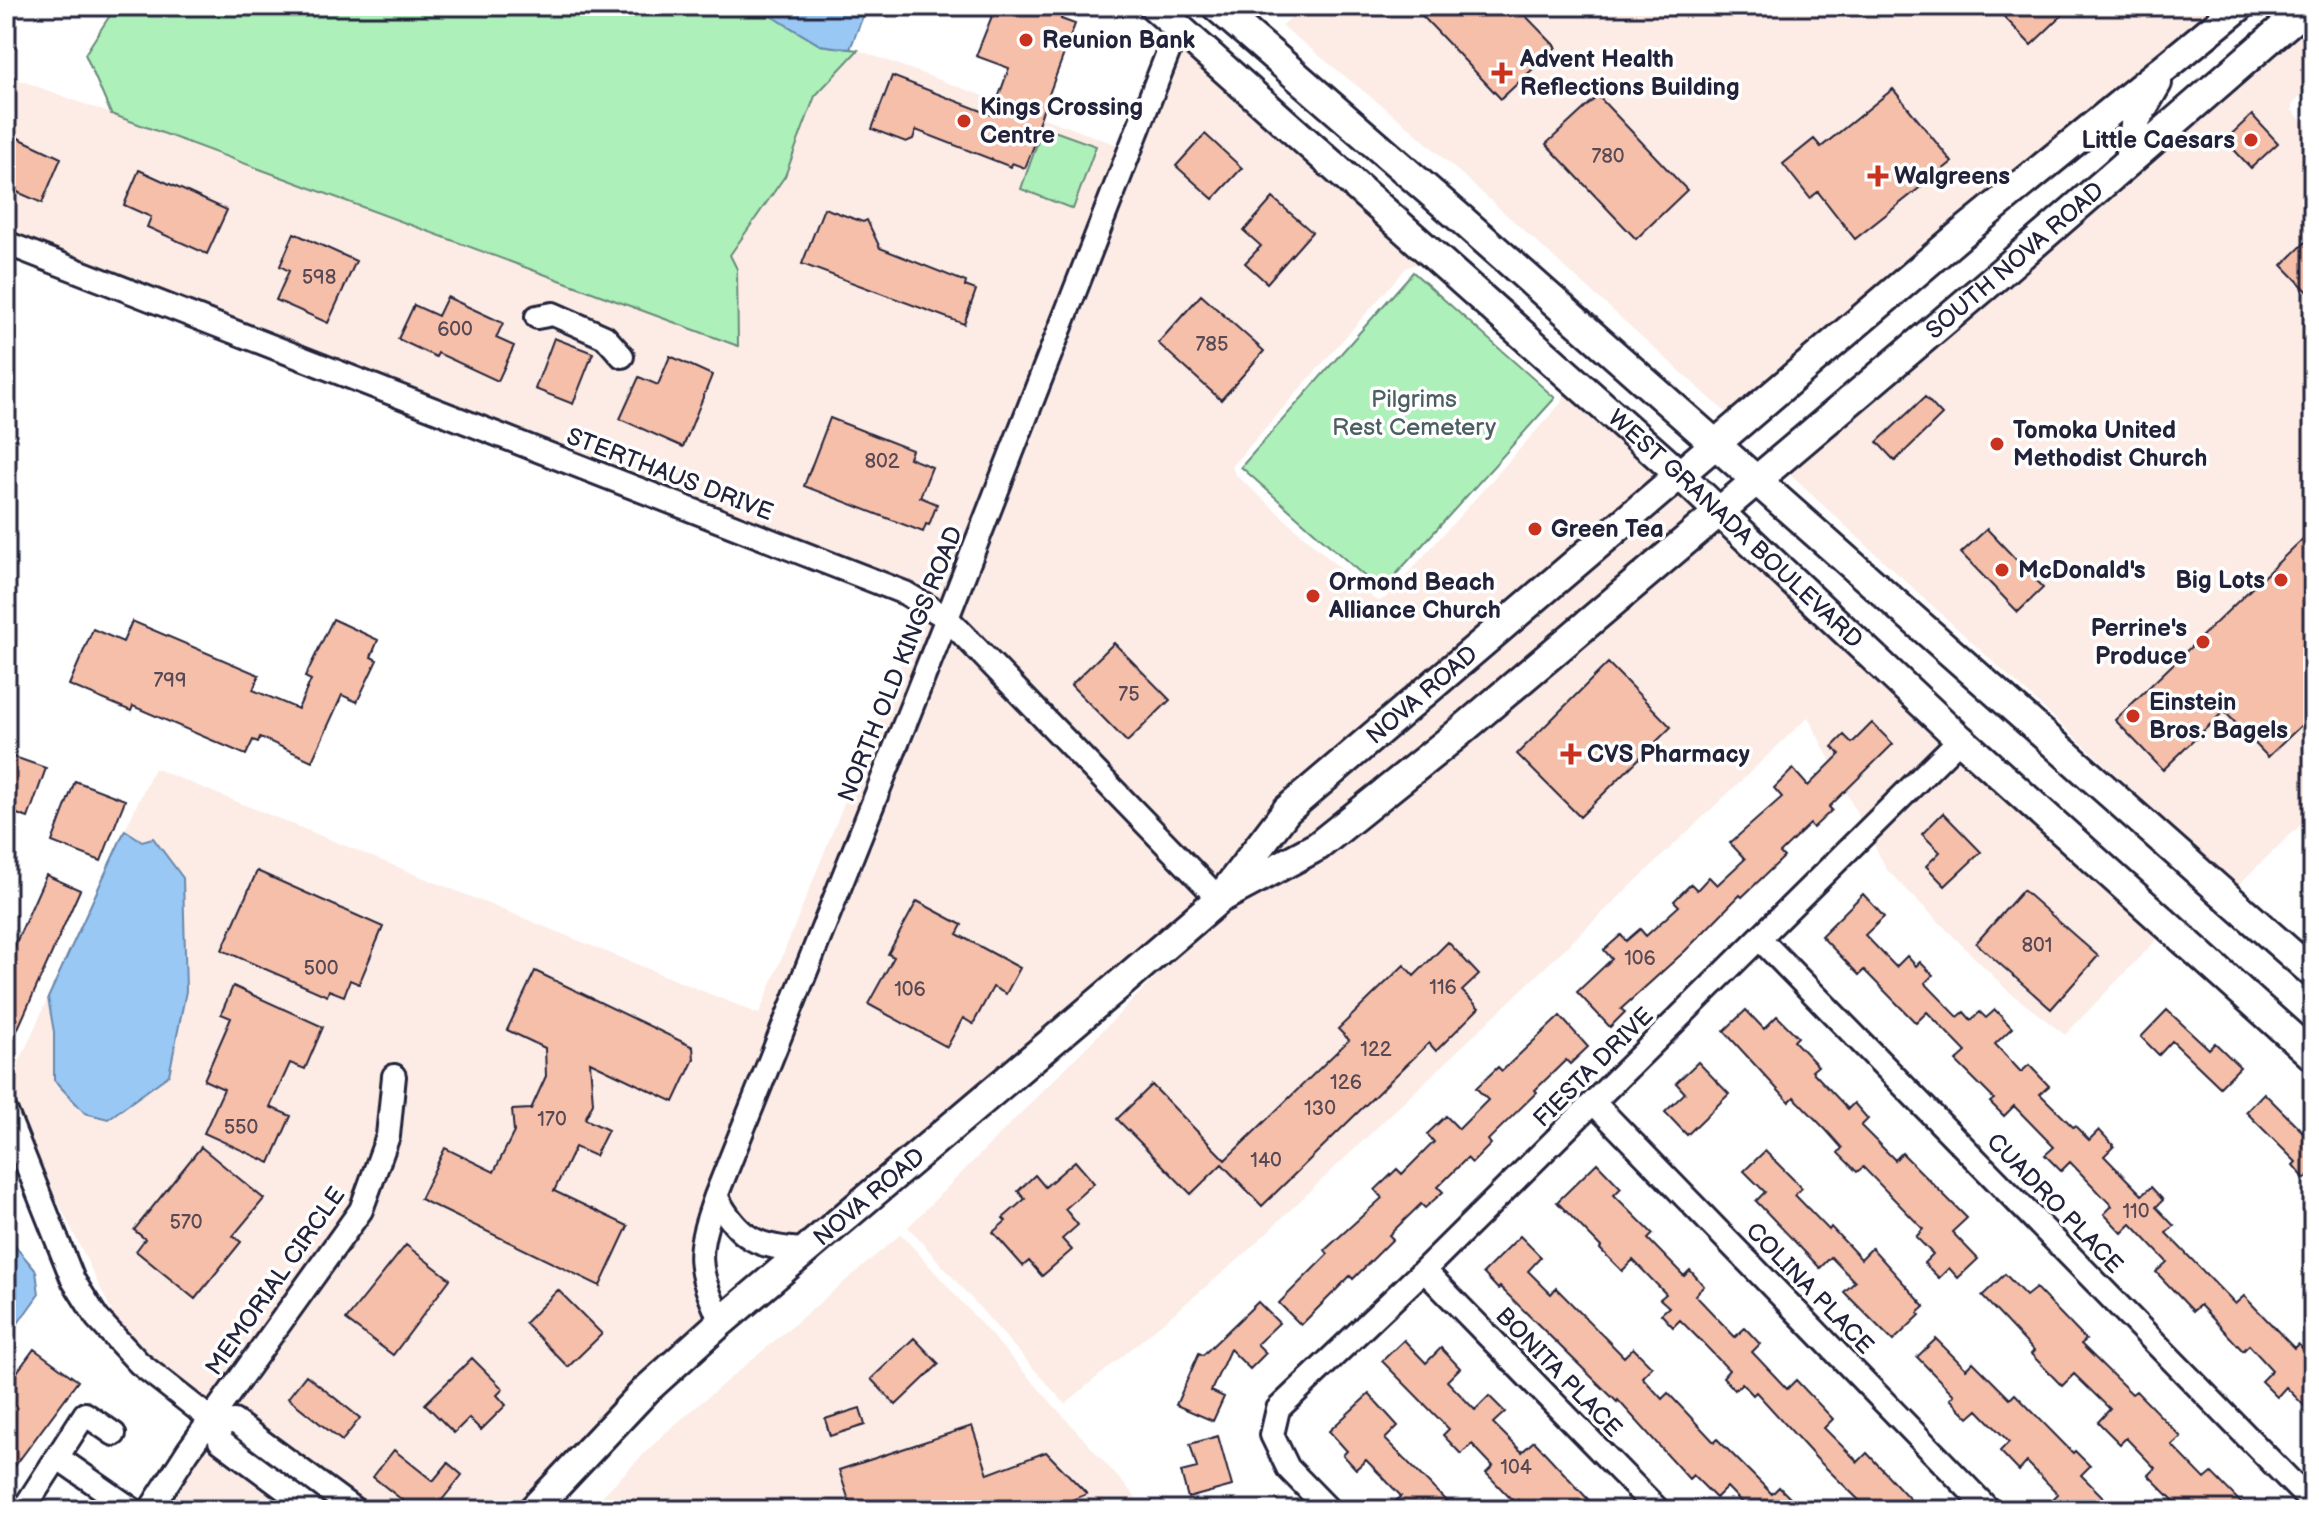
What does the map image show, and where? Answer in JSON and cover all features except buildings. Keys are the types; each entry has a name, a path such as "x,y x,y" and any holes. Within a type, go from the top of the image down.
{"main road":[{"name":"WEST GRANADA BOULEVARD","path":"1154,6 1679,474 1960,739 2310,1048"},
{"name":"WEST GRANADA BOULEVARD","path":"1216,6 2313,973"},
{"name":"SOUTH NOVA ROAD","path":"1714,444 1960,235 2240,6"},
{"name":"SOUTH NOVA ROAD","path":"1719,512 2308,6"},
{"path":"1178,27 1217,30 1267,50"},
{"path":"2129,160 2136,119 2167,66"},
{"name":"NOVA ROAD","path":"1219,899 1287,810 1714,444"},
{"name":"NOVA ROAD","path":"533,1510 646,1390 721,1322 1219,899 1318,846 1455,736 1719,512"}],"street":[{"name":"NORTH OLD KINGS ROAD","path":"721,1322 703,1280 700,1251 704,1229 1178,27"},
{"name":"STERTHAUS DRIVE","path":"6,243 905,593 947,618 1219,899"},
{"path":"537,317 553,314 605,337 622,356"},
{"name":"FIESTA DRIVE","path":"1329,1510 1288,1468 1272,1435 1278,1409 1594,1103 1960,739"},
{"name":"CUADRO PLACE","path":"1760,939 2313,1504"},
{"name":"MEMORIAL CIRCLE","path":"150,1510 361,1210 388,1136 394,1076"},
{"name":"COLINA PLACE","path":"1594,1103 1989,1510"},
{"path":"6,1112 73,1280 97,1318 139,1363 214,1422 220,1441 313,1510"},
{"path":"716,1196 728,1219 749,1238 777,1249 805,1250"},
{"name":"BONITA PLACE","path":"1424,1270 1658,1510"},
{"path":"23,1510 85,1414 114,1434"},
{"path":"214,1422 234,1421 355,1510"},
{"path":"57,1457 133,1510"}],"shaded area":[{"path":"1302,6 2224,6 1731,417 1411,129 1282,26"},
{"path":"2313,15 2313,82 2292,105 2292,110 2313,133 2313,813 2237,886 1788,473 1776,482"},
{"path":"858,50 1120,146 942,601 910,583 6,231 6,75 737,345 737,269 730,255 785,176 815,96"},
{"path":"1180,51 1223,86 1418,264 1407,267 1232,466 1235,474 1374,599 1379,601 1387,597 1561,403 1564,394 1662,475 1219,882 960,614"},
{"path":"1677,489 1703,513 1313,838 1256,868 1295,817"},
{"path":"1718,527 1945,741 1862,823 1808,717 1239,1259 1065,1404 908,1227 1218,914"},
{"path":"920,615 934,623 708,1189 702,1193 704,1198 694,1227 690,1254 692,1285 708,1321 520,1510 374,1510 242,1412 229,1411 398,1139 405,1065 384,1066 377,1135 352,1206 209,1403 147,1355 118,1324 38,1161 8,1087 48,998 54,1032 54,1080 108,1119 169,1075 186,991 184,956 142,841 125,830 154,768 759,1014"},
{"path":"950,638 1204,899 802,1239 780,1238 755,1229 737,1212 728,1194"},
{"path":"1960,754 2160,936 2065,1035 2008,991 1887,870 1872,841"},
{"path":"901,1234 1147,1510 588,1510 664,1434"},
{"path":"208,1439 213,1450 293,1510 162,1510"}],"green space":[{"path":"116,6 755,6 820,45 858,50 815,96 785,176 730,255 737,269 738,346 111,114 85,54"},
{"path":"1043,127 1096,146 1073,209 1021,189"},
{"name":"Pilgrims Rest Cemetery","path":"1413,272 1555,398 1381,591 1241,467"}],"water":[{"path":"755,6 867,6 850,49 820,45"},
{"path":"125,830 142,841 153,838 183,878 186,991 169,1075 108,1119 85,1113 54,1080 54,1032 48,998"},
{"path":"6,1239 36,1271 39,1294 6,1340"}],"place":[{"name":"Reunion Bank","path":"1026,40"},
{"name":"Advent Health Reflections Building","path":"1502,73"},
{"name":"Kings Crossing Centre","path":"964,121"},
{"name":"Little Caesars","path":"2251,140"},
{"name":"Walgreens","path":"1878,176"},
{"name":"Tomoka United Methodist Church","path":"1997,444"},
{"name":"Green Tea","path":"1535,529"},
{"name":"McDonald's","path":"2002,570"},
{"name":"Big Lots","path":"2281,580"},
{"name":"Ormond Beach Alliance Church","path":"1313,596"},
{"name":"Perrine's Produce","path":"2203,642"},
{"name":"Einstein Bros. Bagels","path":"2133,716"},
{"name":"CVS Pharmacy","path":"1571,754"}]}
